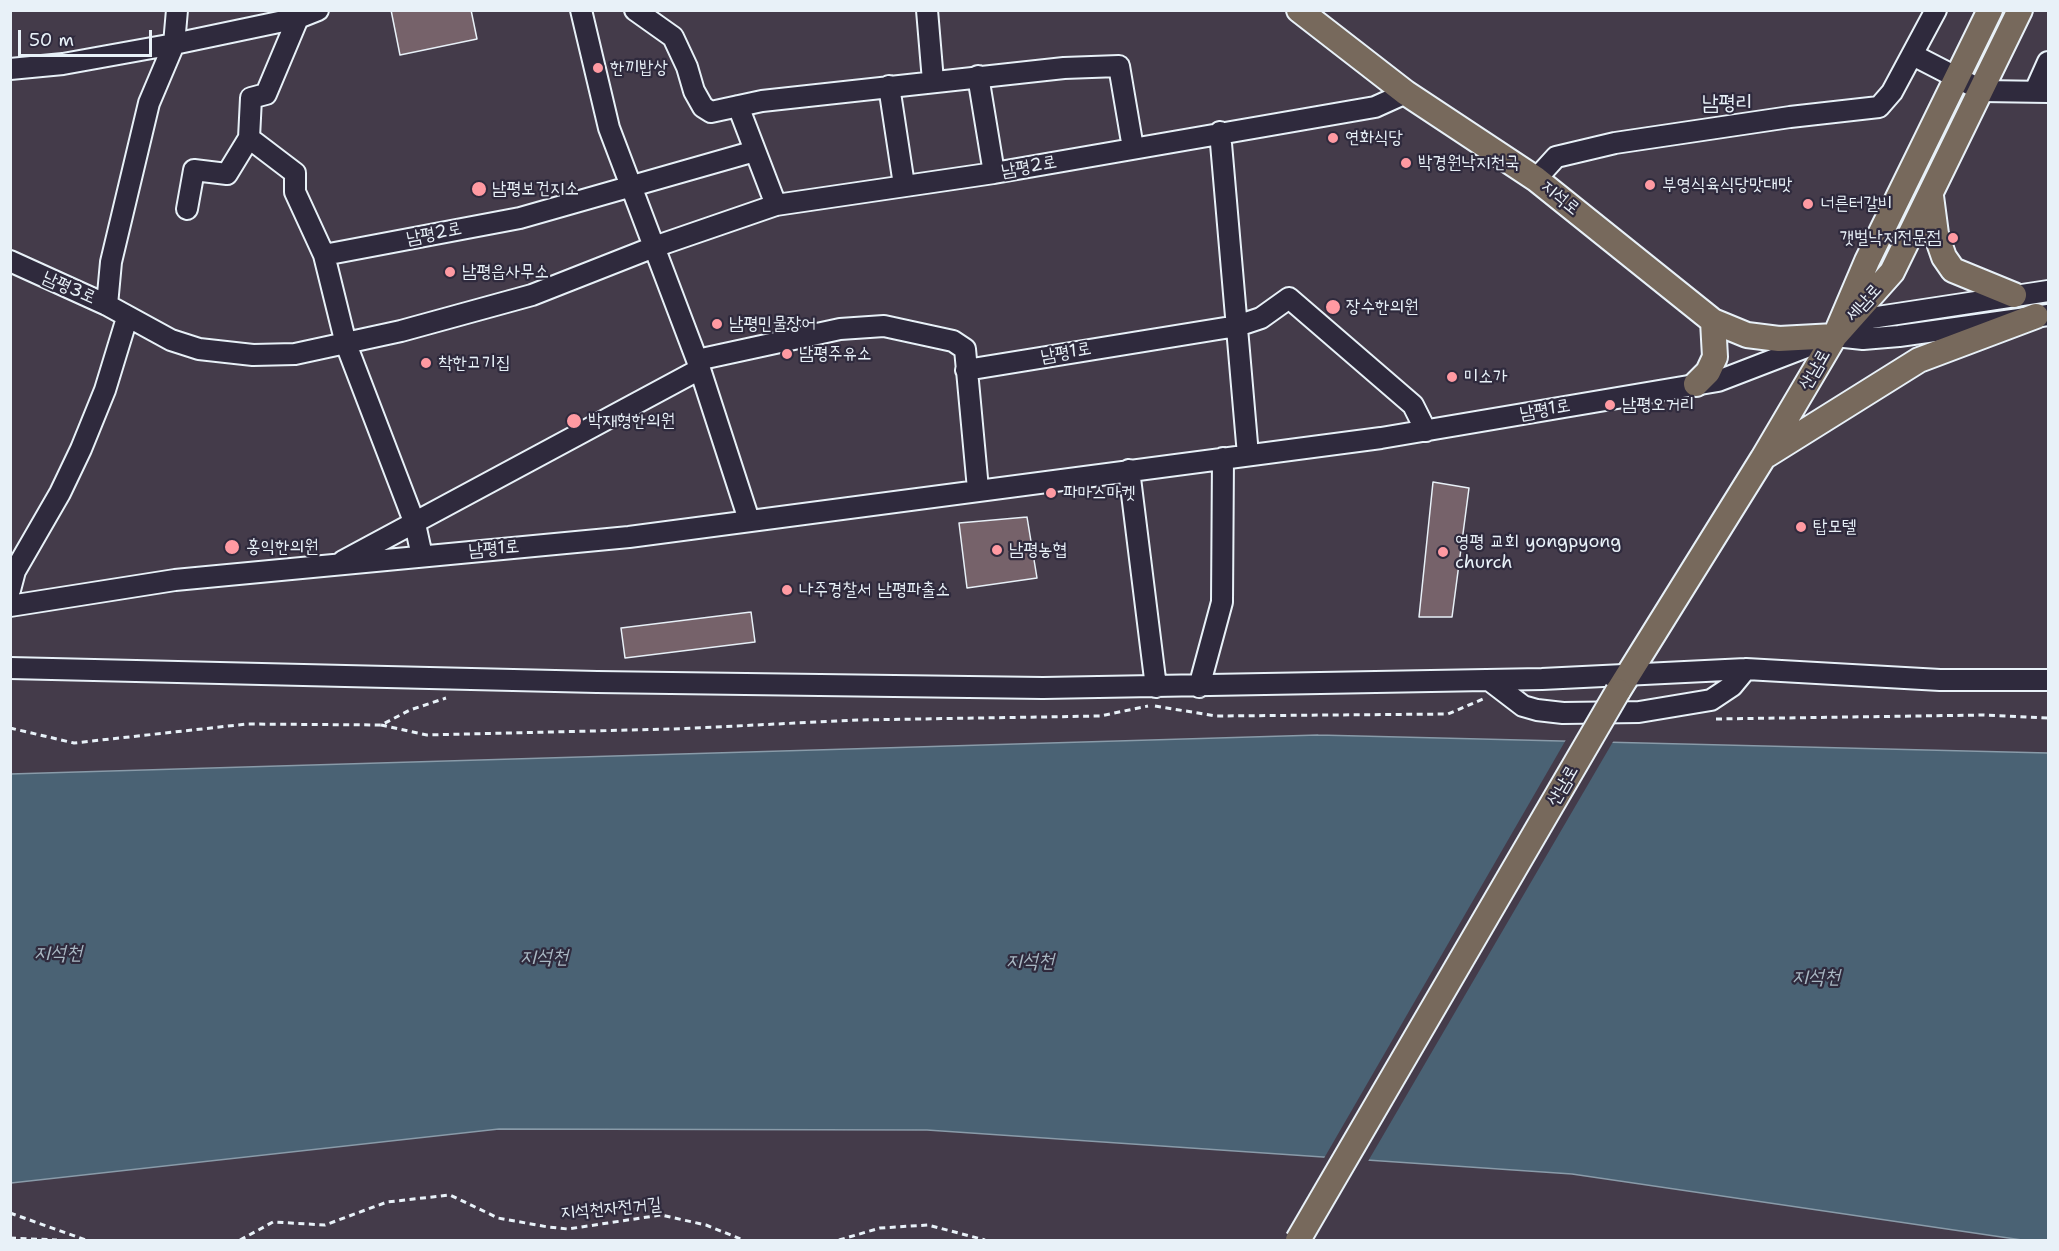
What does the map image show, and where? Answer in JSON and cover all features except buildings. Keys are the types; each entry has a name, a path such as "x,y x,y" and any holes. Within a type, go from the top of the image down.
{"main road":[{"name":"지석로","path":"1299,10 1406,93 1536,179 1713,321 1747,335 1779,339 1835,336"},
{"name":"세남로","path":"1835,336 1867,261 1990,10"},
{"name":"세남로","path":"1835,336 1892,272 1983,91 2020,10"},
{"path":"1931,196 1936,234 1944,257 1953,270 2014,295"},
{"path":"1763,458 1919,360 2042,316"},
{"path":"1696,384 1708,372 1715,357 1713,321"},
{"name":"산남로","path":"1298,1240 1623,682 1763,458 1835,336"}],"street":[{"path":"108,305 111,262 149,103 174,44 177,10"},
{"path":"10,69 63,64 174,44 298,18 318,10"},
{"path":"581,10 598,92 699,365 749,520"},
{"path":"635,10 673,37 703,107 711,112 762,101 933,81 1064,68 1119,66 1133,148"},
{"path":"927,10 933,81"},
{"path":"1536,179 1556,157 1615,143 1791,117 1879,107 1893,92 1936,10"},
{"path":"187,208 194,170 227,174 249,138 251,98 266,94 298,18"},
{"path":"1913,55 1983,91 2042,92 2049,62"},
{"path":"978,76 994,173"},
{"path":"889,87 904,184"},
{"name":"남평2로","path":"127,318 171,340 199,350 223,354 295,354 346,345 532,295 654,247 776,205 904,184 994,173 1220,132 1375,107 1406,93"},
{"path":"738,106 776,205"},
{"path":"1220,132 1248,455"},
{"path":"249,138 295,172 295,192 324,255 346,345 415,524 422,556"},
{"name":"남평2로","path":"324,255 520,218 755,151"},
{"name":"남평3로","path":"10,261 108,305 127,318"},
{"name":"산남로","path":"1835,336 1871,318 2049,291"},
{"name":"남평1로","path":"966,370 1237,326 1261,318 1289,298 1413,405 1426,431"},
{"name":"산남로","path":"1835,336 1863,339 1899,336 2042,316"},
{"path":"10,590 15,572 60,493 81,449 105,390 127,318"},
{"path":"330,567 415,524 699,365 840,329 884,326 953,341 965,349 978,489"},
{"name":"남평1로","path":"10,606 176,580 629,537 1426,431 1718,381 1835,336"},
{"path":"1199,687 1222,602 1223,458"},
{"path":"1129,470 1156,687"},
{"path":"10,668 597,682 1156,687 1623,682 1746,669 1940,680 2049,680"},
{"path":"1495,685 1523,706 1537,710 1563,713 1639,712 1711,700 1732,686 1746,669"}],"path":[{"path":"10,728 74,743 247,724 381,725 427,735 673,729 859,720 1100,716 1147,706 1216,716 1448,714 1495,685"},
{"path":"381,725 410,710 449,697"},
{"path":"1713,719 1947,716 2049,718"},
{"name":"지석천자전거길","path":"240,1240 273,1222 325,1225 387,1202 450,1195 498,1218 548,1227 568,1228 661,1215 706,1225 743,1240"},
{"path":"10,1213 86,1240"},
{"path":"839,1240 880,1228 928,1225 985,1240"},
{"path":"10,1238 57,1240"}],"water":[{"name":"지석천","path":"1318,735 2048,753 2048,1240 2022,1240 1572,1174 927,1130 499,1129 11,1183 10,774"}],"pier":[{"path":"1567,738 1614,740 1367,1163 1323,1160"}],"place":[{"name":"한끼밥상","path":"598,68"},
{"name":"연화식당","path":"1333,138"},
{"name":"박경원낙지천국","path":"1406,163"},
{"name":"부영식육식당맛대맛","path":"1650,185"},
{"name":"남평보건지소","path":"479,189"},
{"name":"너른터갈비","path":"1808,204"},
{"name":"갯벌낙지전문점","path":"1953,238"},
{"name":"남평읍사무소","path":"450,272"},
{"name":"장수한의원","path":"1333,307"},
{"name":"남평민물장어","path":"717,324"},
{"name":"남평주유소","path":"787,354"},
{"name":"착한고기집","path":"426,363"},
{"name":"미소가","path":"1452,377"},
{"name":"남평오거리","path":"1610,405"},
{"name":"박재형한의원","path":"574,421"},
{"name":"파마스마켓","path":"1051,493"},
{"name":"탑모텔","path":"1801,527"},
{"name":"홍익한의원","path":"232,547"},
{"name":"남평농협","path":"997,550"},
{"name":"영평 교회 yongpyong church","path":"1443,552"},
{"name":"나주경찰서 남평파출소","path":"787,590"}],"district":[{"name":"남평리","path":"1727,104"}]}
